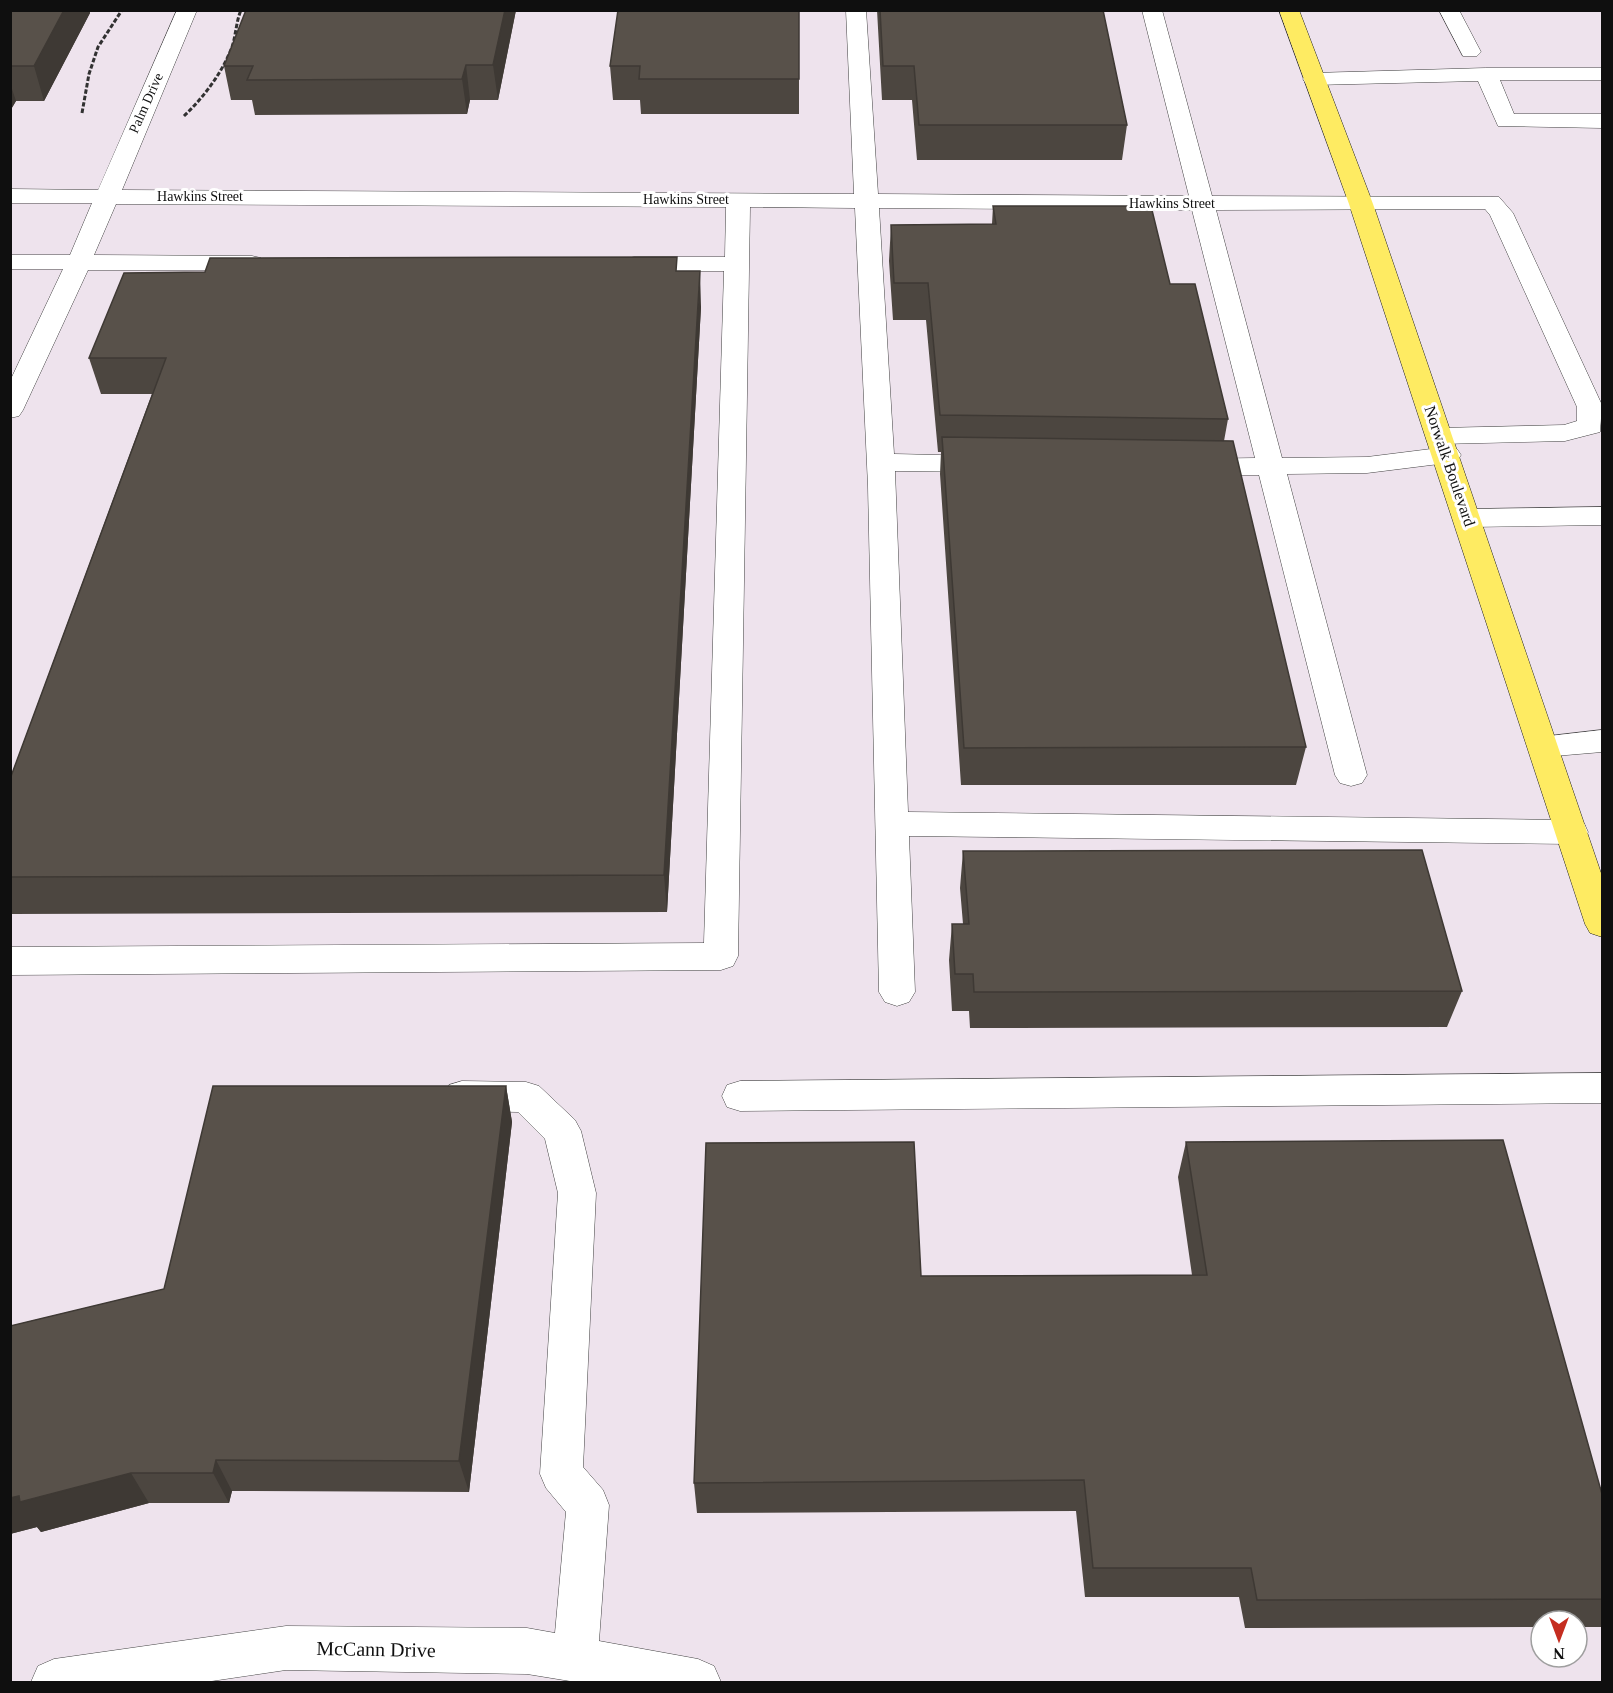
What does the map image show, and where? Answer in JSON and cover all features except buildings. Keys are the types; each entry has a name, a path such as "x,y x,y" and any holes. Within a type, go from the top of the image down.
{"main road":[{"name":"Norwalk Boulevard","path":"1288,10 1361,204 1444,446 1602,924"}],"street":[{"name":"Palm Drive","path":"10,410 79,262 187,10"},
{"path":"856,10 880,462 894,824 897,992"},
{"path":"1152,10 1351,775"},
{"path":"1449,10 1470,52"},
{"path":"1486,74 1506,121 1602,121"},
{"path":"1314,79 1486,74 1602,74"},
{"name":"Hawkins Street","path":"10,196 1361,204 1491,202 1501,213 1590,407 1590,426 1565,433 1444,446"},
{"path":"10,962 721,956 738,200"},
{"path":"10,262 270,263"},
{"path":"606,263 737,264"},
{"path":"1164,466 1270,468 1367,465 1444,446"},
{"path":"880,462 1010,464"},
{"path":"1468,518 1602,516"},
{"path":"1543,746 1602,741"},
{"path":"894,824 1572,832"},
{"path":"740,1096 1602,1088"},
{"path":"431,1095 526,1097 562,1131 577,1193 561,1474 588,1506 575,1659"},
{"name":"McCann Drive","path":"54,1683 286,1648 527,1650 698,1683"}],"path":[{"path":"82,113 87,77 103,36 116,22 122,10"},
{"path":"181,118 213,80 233,45 234,31 241,10"}],"shaded area":[{"path":"11,11 1602,11 1602,1682 11,1682"}]}
